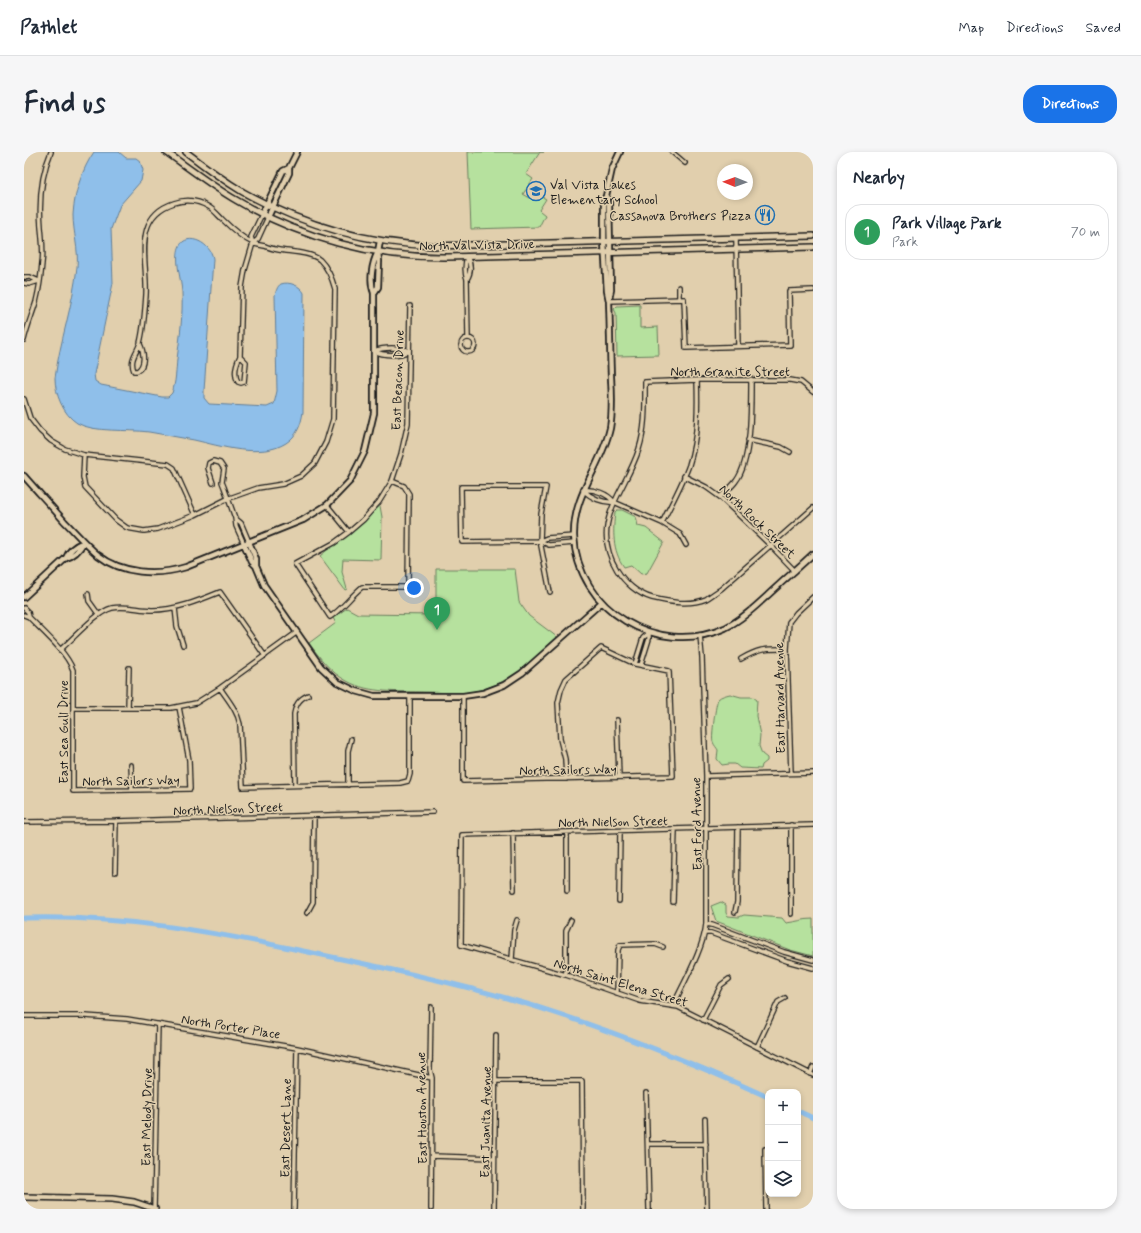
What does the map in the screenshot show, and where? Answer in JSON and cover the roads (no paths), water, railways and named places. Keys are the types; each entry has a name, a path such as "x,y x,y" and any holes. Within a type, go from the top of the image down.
{"main road":[{"name":"North Val Vista Drive","path":"166,152 224,193 289,227 348,246 378,252 424,257 813,246"},
{"name":"North Val Vista Drive","path":"186,152 242,191 273,207 318,226 353,236 380,241 434,246 813,236"},
{"path":"24,1198 112,1199 134,1202 155,1209"}],"street":[{"path":"24,340 36,302 40,281 43,246 40,208 41,188 45,169 51,152"},
{"path":"240,356 246,362 244,382 241,383 238,382 236,378 235,369 236,363 240,356 242,287 245,270 253,243 258,239 289,174 289,168 296,152"},
{"path":"608,252 604,242 604,202 612,169 620,152"},
{"path":"672,152 685,163"},
{"path":"253,243 251,237 262,214 283,171 289,168"},
{"path":"606,196 609,202 610,242 608,252 607,291 609,301 612,399 611,422 605,442 583,490 576,514 574,536 579,565 584,578 596,596 619,617 649,633 672,637 700,635 725,628 747,614 813,554"},
{"path":"84,455 83,477 85,487 116,520 127,528 144,531 158,529 258,488 283,484 301,476 315,463 326,442 333,419 335,289 330,273 319,259 302,253 279,250 253,243 230,227 209,207 198,201 188,200 165,206 156,214 148,225 144,238 146,293 140,344 133,355 132,361 134,371 137,372 143,364 143,350 140,344"},
{"path":"736,238 738,346"},
{"path":"24,476 84,542 99,556 113,564 141,571 159,572 186,567 303,520 327,505 350,480 365,451 374,413 374,293 378,287 378,252 380,241"},
{"path":"467,256 466,275 468,279 468,338"},
{"path":"24,277 30,277 40,281"},
{"path":"24,283 29,284 40,281"},
{"path":"679,287 679,299"},
{"path":"609,301 684,298 686,348 790,345 790,291 813,290"},
{"name":"East Beacon Drive","path":"392,481 404,486 409,494 408,588 362,587 349,598 342,608 330,617 295,564 334,544 349,532 363,520 379,502 392,481 401,454 408,423 410,306"},
{"path":"374,351 381,354 402,354 409,351"},
{"path":"720,496 736,481 742,468 748,440 751,414 751,379"},
{"name":"North Granite Street","path":"614,502 639,449 645,412 645,382 751,379 790,380 801,382 813,392"},
{"path":"662,523 684,476 691,457 696,435 698,411 697,380"},
{"path":"24,399 30,418 40,431 51,442 65,450 84,455 168,464 174,468 195,515"},
{"path":"748,440 781,447 790,452"},
{"path":"213,483 208,468 210,463 213,461 220,463 224,469 222,482 227,500 235,518 241,523 246,543 256,559 256,566 268,591 321,667 337,682 356,691 374,696 410,697 474,695 493,690 513,680 602,602"},
{"name":"North Rock Street","path":"684,476 720,496 795,571"},
{"path":"550,592 540,541 541,514 546,487 461,487 462,542 540,541 549,544 575,543"},
{"path":"583,490 592,489 610,497 614,502 662,523 680,534 686,545"},
{"path":"583,490 588,495 606,503 614,502"},
{"path":"614,502 607,522 607,545 613,564 624,580 644,595 663,601 685,603 706,599 721,589 813,508"},
{"path":"327,505 349,532"},
{"path":"540,541 547,538 574,536"},
{"path":"24,597 66,558 81,548 84,542"},
{"path":"60,650 99,614 111,608 123,607 140,610 153,610 175,608 202,600 220,592 265,656"},
{"path":"88,594 89,601 99,614"},
{"name":"East Harvard Avenue","path":"791,774 787,649 789,622 813,597"},
{"name":"East Sea Gull Drive","path":"24,608 28,612 29,617"},
{"path":"175,608 177,626 182,645"},
{"name":"East Sea Gull Drive","path":"24,615 29,617 60,650 71,664 73,670 73,791"},
{"path":"73,708 171,708 196,702 220,688 296,633"},
{"path":"635,664 643,638 649,633"},
{"path":"566,779 565,758 560,739 558,704 561,690 566,680 601,648 635,664 641,665 649,639 649,633"},
{"name":"East Ford Avenue","path":"673,1006 700,948 705,933 706,924 706,776 700,635"},
{"path":"741,659 755,651 764,649 787,649"},
{"name":"North Sailors Way","path":"462,696 463,781 673,776 669,671 641,665"},
{"path":"128,708 129,668"},
{"path":"220,688 238,715 240,724 243,787 348,785 400,783 408,781 410,774 410,697"},
{"path":"295,785 294,714 300,699 308,695"},
{"name":"North Sailors Way","path":"73,791 190,789 189,760 179,707"},
{"path":"617,720 619,777"},
{"path":"348,785 348,751 351,739"},
{"path":"131,765 132,790"},
{"path":"706,776 813,773"},
{"name":"North Nielson Street","path":"24,822 116,821 433,812"},
{"path":"307,913 312,902 314,816"},
{"path":"115,872 116,821"},
{"path":"791,825 791,914"},
{"name":"North Nielson Street","path":"461,945 462,835 813,825"},
{"path":"735,912 737,902 738,827"},
{"path":"673,902 675,829"},
{"path":"620,831 620,901"},
{"path":"567,832 567,892"},
{"path":"513,833 514,890"},
{"path":"512,959 514,930 517,920"},
{"path":"566,975 566,932 571,920"},
{"path":"706,924 784,952 813,960"},
{"path":"705,933 711,933 787,961 813,968"},
{"path":"617,993 618,950 620,945 655,944 663,947"},
{"name":"North Saint Elena Street","path":"461,945 566,975 640,1001 673,1006 811,1074"},
{"path":"703,1020 721,986 729,979"},
{"path":"756,1047 778,1002 785,998"},
{"name":"East Houston Avenue","path":"431,1007 431,1209"},
{"name":"North Porter Place","path":"24,1016 85,1016 127,1019 297,1048 432,1078"},
{"name":"East Melody Drive","path":"155,1209 158,1024"},
{"name":"East Juanita Avenue","path":"494,1209 496,1035"},
{"name":"East Desert Lane","path":"294,1209 297,1048"},
{"path":"811,1074 813,1067"},
{"path":"495,1081 582,1081 583,1209"},
{"path":"646,1093 649,1209"},
{"path":"706,1119 707,1209"},
{"path":"648,1144 706,1144"},
{"path":"432,1156 494,1158"},
{"path":"765,1161 766,1209"}],"water":[{"path":"94,152 119,152 126,158 136,158 140,161 143,170 141,181 120,205 111,229 113,283 94,374 95,381 101,385 162,397 168,397 172,393 176,376 182,309 178,252 180,245 184,241 190,239 196,240 207,247 213,259 204,391 204,398 209,404 267,407 274,404 277,391 275,295 279,286 284,283 298,286 304,293 303,412 298,430 286,443 276,448 265,450 240,450 149,432 92,428 77,423 64,409 56,391 55,378 73,295 77,267 73,215 77,190 82,174"}],"waterway":[{"path":"24,918 96,919 167,926 238,938 395,970 509,999 596,1027 683,1060 765,1096"},
{"path":"801,1112 813,1118"}],"place":[{"name":"Val Vista Lakes Elementary School","path":"536,191"},
{"name":"Cassanova Brothers Pizza","path":"765,215"},
{"name":"Park Village Park","path":"437,630"}]}
